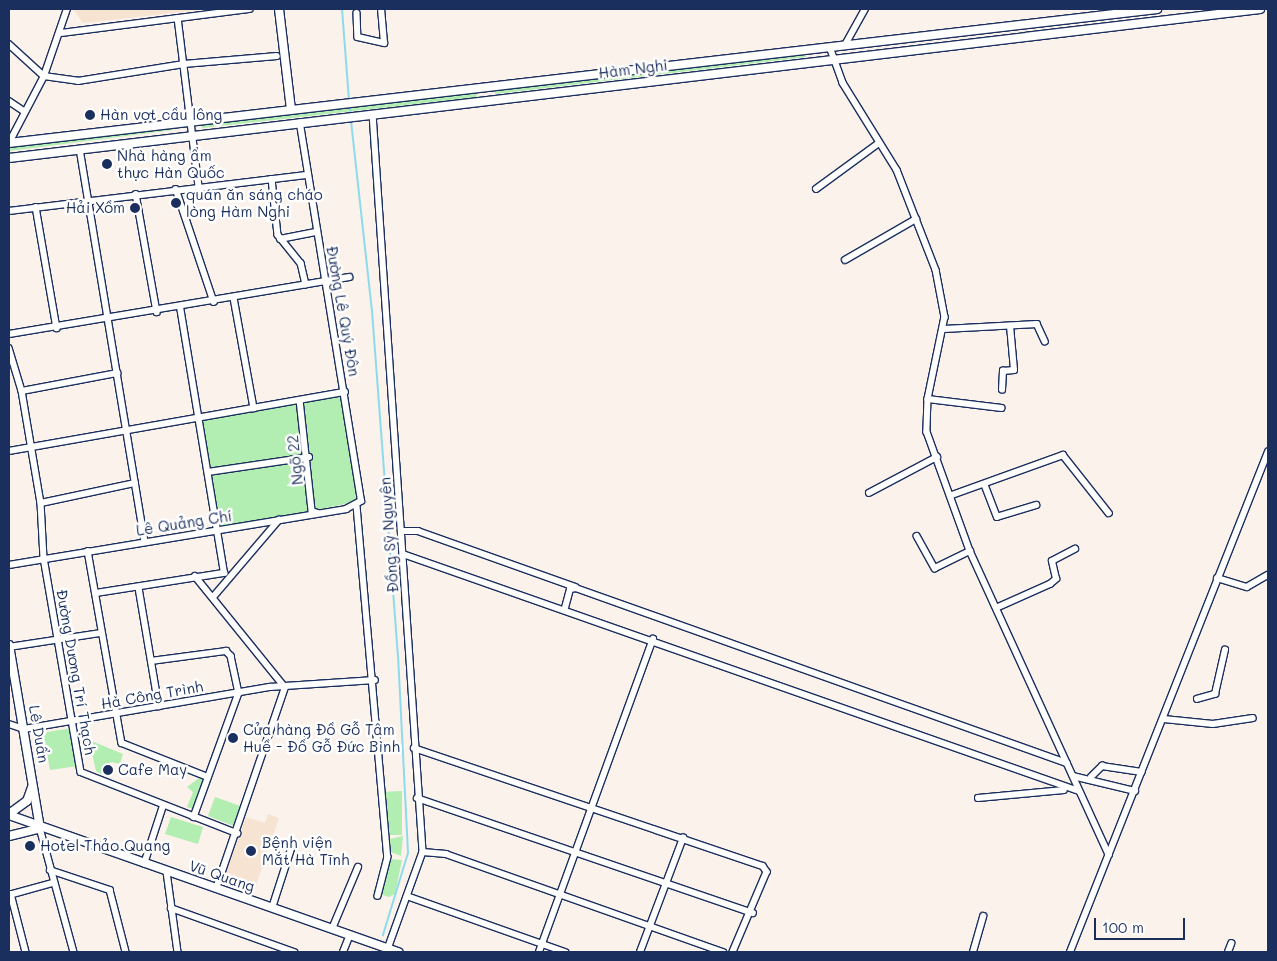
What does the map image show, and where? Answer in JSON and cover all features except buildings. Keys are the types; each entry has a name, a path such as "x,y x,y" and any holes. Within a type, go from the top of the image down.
{"main road":[{"path":"279,9 291,109"},
{"name":"Hàm Nghi","path":"9,143 191,120 1157,9"},
{"name":"Hàm Nghi","path":"9,158 832,58 1260,9"},
{"name":"Lê Duẩn","path":"9,646 40,828"},
{"path":"9,814 27,801 32,778"},
{"name":"Vũ Quang","path":"9,814 40,828 399,952"},
{"path":"9,836 40,828"}],"street":[{"path":"9,143 44,76 62,33 67,9"},
{"path":"62,33 249,9"},
{"path":"357,14 358,37 384,44 381,9"},
{"path":"845,45 865,9"},
{"path":"178,18 199,186"},
{"path":"9,44 44,76 78,81 184,64 277,56"},
{"path":"830,47 832,58 879,143 897,170 936,270 944,329 928,399 927,432 952,495 970,551 1108,855"},
{"path":"9,101 24,112"},
{"name":"Đồng Sỹ Nguyên","path":"372,114 402,531 417,798 423,852 388,949"},
{"name":"Đường Lê Quý Đôn","path":"300,123 315,232 362,492 358,504 371,625 388,857 378,896"},
{"path":"816,189 879,143"},
{"path":"80,149 87,201 145,542"},
{"path":"9,210 199,186 306,175"},
{"path":"272,179 280,239 300,263 306,284"},
{"path":"176,189 214,302"},
{"path":"136,194 157,312"},
{"path":"36,207 57,328"},
{"path":"845,260 916,219"},
{"path":"280,239 315,232"},
{"path":"9,334 157,312 349,276"},
{"path":"234,298 254,408"},
{"path":"96,593 139,588 194,576 224,573 180,308"},
{"path":"944,329 1038,324 1045,341"},
{"path":"1002,390 1003,371 1014,370 1010,326"},
{"name":"Đường Dương Trí Thạch","path":"9,348 22,391 41,504 44,558 57,639 71,722 85,777 237,833"},
{"path":"22,391 117,373"},
{"path":"9,451 345,392"},
{"path":"928,399 1001,408"},
{"name":"Ngõ 22","path":"300,400 309,458 312,511 318,514"},
{"path":"1070,952 1164,719 1217,578 1268,452"},
{"path":"952,495 1066,456 1109,513"},
{"path":"869,492 937,457"},
{"path":"208,472 309,458"},
{"path":"41,504 135,483"},
{"path":"985,485 997,516 1036,505"},
{"name":"Lê Quảng Chí","path":"9,565 318,514 358,504"},
{"path":"214,596 279,520"},
{"path":"402,531 418,531 1067,763"},
{"path":"917,536 935,568 970,551"},
{"path":"996,608 1050,584 1056,579 1052,561 1075,549"},
{"path":"88,552 115,714 125,746 208,776"},
{"path":"403,554 653,638 1064,790"},
{"path":"194,576 214,596 285,687 237,833 216,889"},
{"path":"1217,578 1247,586 1268,576"},
{"path":"139,588 159,706"},
{"path":"565,608 570,592 576,588"},
{"path":"9,646 101,633"},
{"path":"540,952 653,638"},
{"path":"1197,699 1215,694 1226,650"},
{"path":"151,661 226,652 231,656 239,693 194,817"},
{"name":"Hà Công Trình","path":"24,728 71,722 239,693 285,687 375,680"},
{"path":"1164,719 1213,724 1253,718"},
{"path":"9,724 24,728"},
{"path":"414,748 592,806 764,866 767,872 753,913 733,952"},
{"path":"1091,777 1102,766 1142,772"},
{"path":"1073,776 1091,777 1135,791"},
{"path":"978,798 1064,790 1079,791"},
{"path":"417,798 575,854 668,883 753,913"},
{"path":"144,864 163,806"},
{"path":"40,828 53,883 74,952"},
{"path":"640,952 684,838"},
{"path":"272,908 293,843"},
{"path":"423,852 446,854 648,928 723,952"},
{"path":"332,929 358,866"},
{"path":"50,870 110,890 126,952"},
{"path":"167,872 178,952"},
{"path":"26,952 10,894 53,883"},
{"path":"407,896 565,952"},
{"path":"171,908 294,952"},
{"path":"973,952 983,916"},
{"path":"343,952 350,935"},
{"path":"1228,952 1231,944"}],"shaded area":[{"path":"73,9 208,9 83,23"},
{"name":"Bệnh viện Mắt Hà Tĩnh","path":"268,814 279,818 255,888 224,879 246,817 265,823"}],"green space":[{"path":"806,53 806,57 495,94 495,90"},
{"path":"476,93 477,97 202,128 202,124"},
{"path":"173,126 173,130 9,151 9,147"},
{"path":"343,396 359,501 316,510 316,514 220,530 201,417"},
{"path":"73,728 78,766 50,770 44,737 47,732"},
{"path":"89,740 123,754 120,764 111,762 101,774 96,771"},
{"path":"199,778 209,783 199,812 187,807 193,792 187,787"},
{"path":"402,791 402,835 386,835 381,792"},
{"path":"215,797 246,808 239,828 208,816"},
{"path":"171,817 203,827 198,844 165,834"},
{"path":"403,836 401,856 388,851 390,839"},
{"path":"390,859 402,860 395,894 389,897 373,892"}],"waterway":[{"path":"342,9 349,101"},
{"path":"350,106 351,116"},
{"path":"351,121 372,311 398,655 408,853 383,935"}],"place":[{"name":"Hàn vợt cầu lông","path":"90,115"},
{"name":"Nhà hàng ẩm thực Hàn Quốc","path":"107,164"},
{"name":"quán ăn sáng cháo lòng Hàm Nghi","path":"176,203"},
{"name":"Hải Xồm","path":"135,208"},
{"name":"Cửa hàng Đồ Gỗ Tâm Huề - Đồ Gỗ Đức Bình","path":"233,738"},
{"name":"Cafe May","path":"108,770"},
{"name":"Hotel Thảo Quang","path":"30,846"},
{"name":"Bệnh viện Mắt Hà Tĩnh","path":"251,851"}]}
